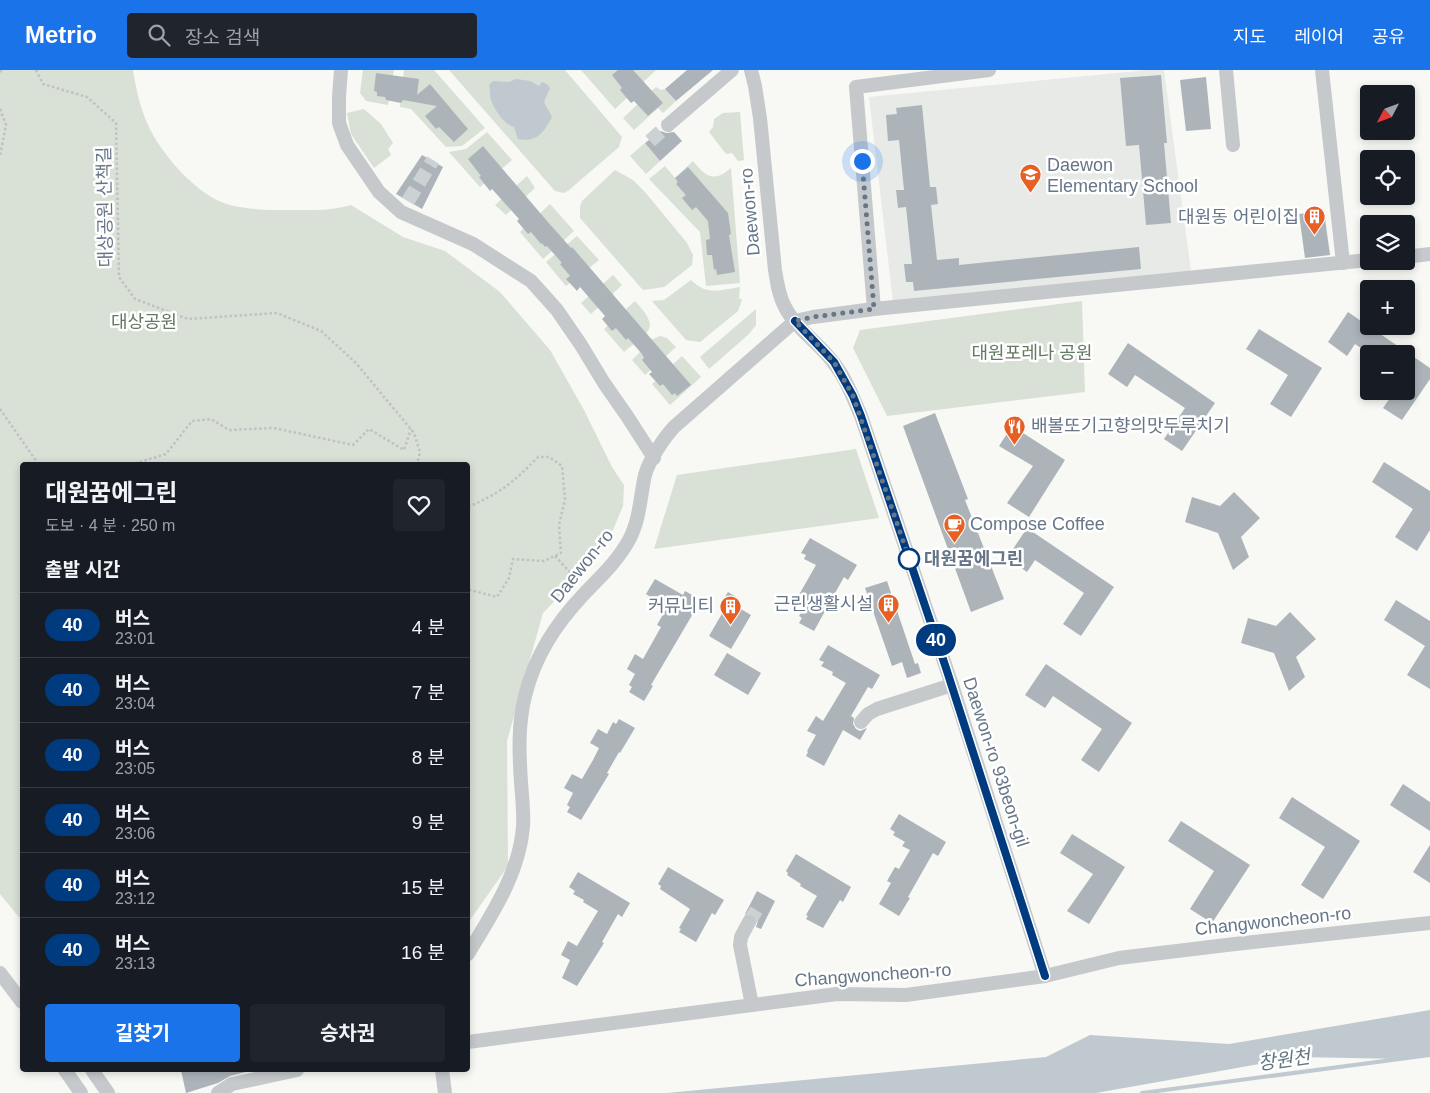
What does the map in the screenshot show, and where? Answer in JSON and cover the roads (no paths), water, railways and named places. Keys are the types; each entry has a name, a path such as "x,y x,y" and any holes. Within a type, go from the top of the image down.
{"street":[{"path":"342,70 339,123 348,145 378,192 473,244 531,281 557,310 654,458"},
{"path":"668,125 732,70"},
{"name":"Daewon-ro","path":"470,951 503,895 516,862 523,828 521,715 529,681 540,652 549,637 587,590 616,560 629,540 638,519 646,472 667,436 674,427 795,321 786,309 780,295 775,270 760,118 751,70"},
{"path":"874,309 856,87 989,70"},
{"path":"1226,70 1233,145"},
{"path":"1322,70 1344,263"},
{"path":"1415,256 1430,254"},
{"path":"795,321 874,309 1360,261"},
{"name":"Daewon-ro 93beon-gil","path":"795,321 834,362 853,396 952,685 1045,976"},
{"path":"861,722 876,709 952,685"},
{"path":"749,922 741,937 740,945 752,1004"},
{"name":"Changwoncheon-ro","path":"470,1042 837,994 906,995 1045,976 1119,958 1430,923"},
{"path":"0,973 20,999"},
{"path":"65,1072 81,1093"},
{"path":"93,1072 107,1093"},
{"path":"218,1093 232,1084 288,1072"},
{"path":"442,1072 444,1093"},
{"path":"86,1093 95,1090 107,1093"}],"waterway":[{"name":"창원천","path":"1142,1093 1430,1055"}],"tunnel":[{"path":"650,141 668,125"},
{"path":"408,201 433,160"},
{"path":"749,922 759,906"}],"place":[{"name":"Daewon Elementary School","path":"1031,194"},
{"name":"대원동 어린이집","path":"1315,236"},
{"name":"배볼또기고향의맛두루치기","path":"1015,445"},
{"name":"Compose Coffee","path":"954,543"},
{"name":"대원꿈에그린","path":"909,559"},
{"name":"근린생활시설","path":"889,623"},
{"name":"커뮤니티","path":"730,625"}],"park label":[{"name":"대상공원","path":"144,322"},
{"name":"대원포레나 공원","path":"1032,353"}]}
